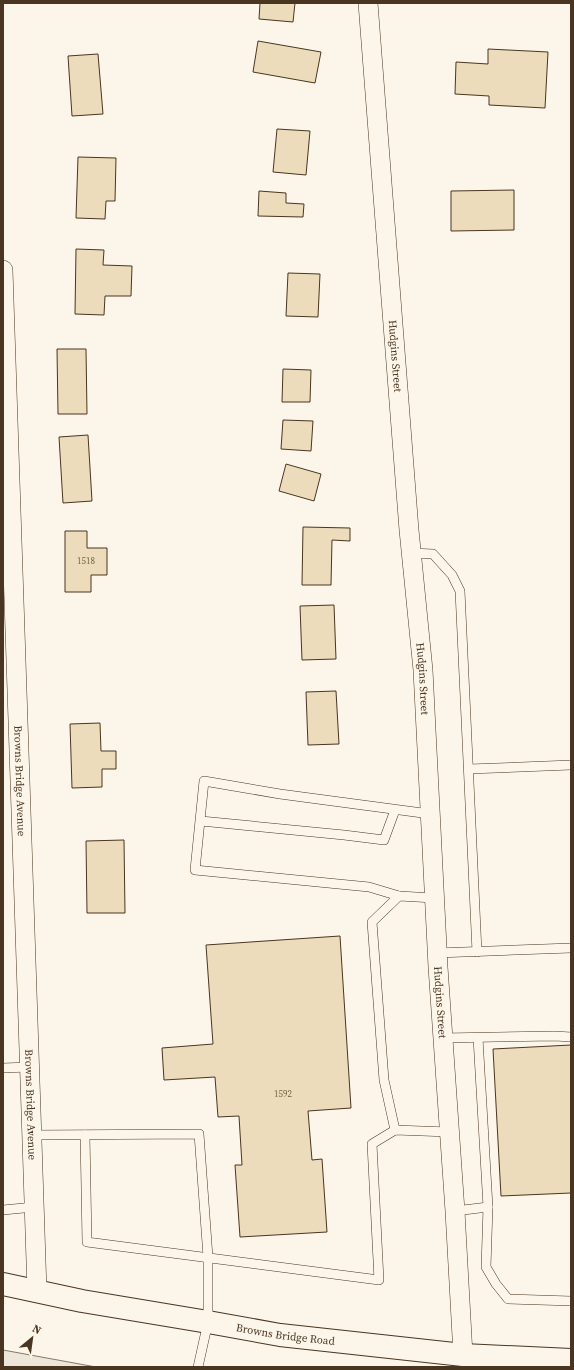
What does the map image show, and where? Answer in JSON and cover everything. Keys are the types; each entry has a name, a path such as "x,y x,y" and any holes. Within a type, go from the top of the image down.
{"main road":[{"name":"Browns Bridge Road","path":"3,1284 82,1301 280,1335 463,1355 571,1360"}],"street":[{"name":"Hudgins Street","path":"368,3 372,73 423,670 437,953 455,1211 463,1355"},
{"name":"Browns Bridge Avenue","path":"3,270 37,1291"}],"lane":[{"path":"412,553 433,554 443,567 452,575 460,591 477,952"},
{"path":"469,769 571,765"},
{"path":"430,814 280,794 204,781 195,870 369,886 399,896 434,898"},
{"path":"201,821 384,840 395,810"},
{"path":"396,1130 384,1080 372,922 399,896"},
{"path":"437,953 571,948"},
{"path":"443,1038 571,1037"},
{"path":"478,1038 488,1207 486,1268 508,1299 571,1301"},
{"path":"3,1068 29,1067"},
{"path":"85,1135 87,1242 379,1280 372,1144 396,1130 449,1132"},
{"path":"32,1135 199,1134 208,1258 208,1322 198,1367"},
{"path":"3,1210 34,1207"},
{"path":"455,1211 488,1207"}],"shaded area":[{"path":"3,1350 96,1367 3,1367"}],"building":[{"path":"260,3 295,3 293,22 259,19"},
{"path":"258,41 321,52 315,83 253,72"},
{"path":"488,49 548,52 545,108 489,105 489,96 455,94 456,62 488,64"},
{"path":"98,54 103,114 72,116 68,56"},
{"path":"277,129 310,131 306,175 273,172"},
{"path":"78,157 116,158 115,201 106,201 105,219 76,218"},
{"path":"514,190 514,230 451,231 451,191"},
{"path":"259,191 286,193 286,203 304,204 303,217 258,216"},
{"path":"76,249 104,250 103,265 132,266 131,296 105,296 104,315 75,314"},
{"path":"288,273 320,274 318,317 286,316"},
{"path":"57,349 86,349 87,414 58,414"},
{"path":"283,369 311,370 310,402 282,402"},
{"path":"283,420 313,421 311,451 281,449"},
{"path":"88,435 92,501 63,503 59,437"},
{"path":"286,464 321,474 314,501 279,491"},
{"path":"303,527 350,528 350,541 332,540 331,585 302,585"},
{"path":"65,531 87,531 87,548 107,548 107,575 91,575 91,592 65,592"},
{"path":"334,605 336,659 302,660 300,606"},
{"path":"336,691 339,744 308,745 306,692"},
{"path":"100,723 101,751 116,751 116,769 102,769 102,787 72,788 70,724"},
{"path":"124,840 125,913 87,913 86,841"},
{"path":"340,936 351,1108 308,1111 312,1160 322,1159 327,1232 240,1237 235,1165 242,1165 239,1116 218,1117 215,1077 164,1080 162,1048 213,1044 206,945"},
{"path":"571,1045 571,1193 501,1196 493,1049"}]}
